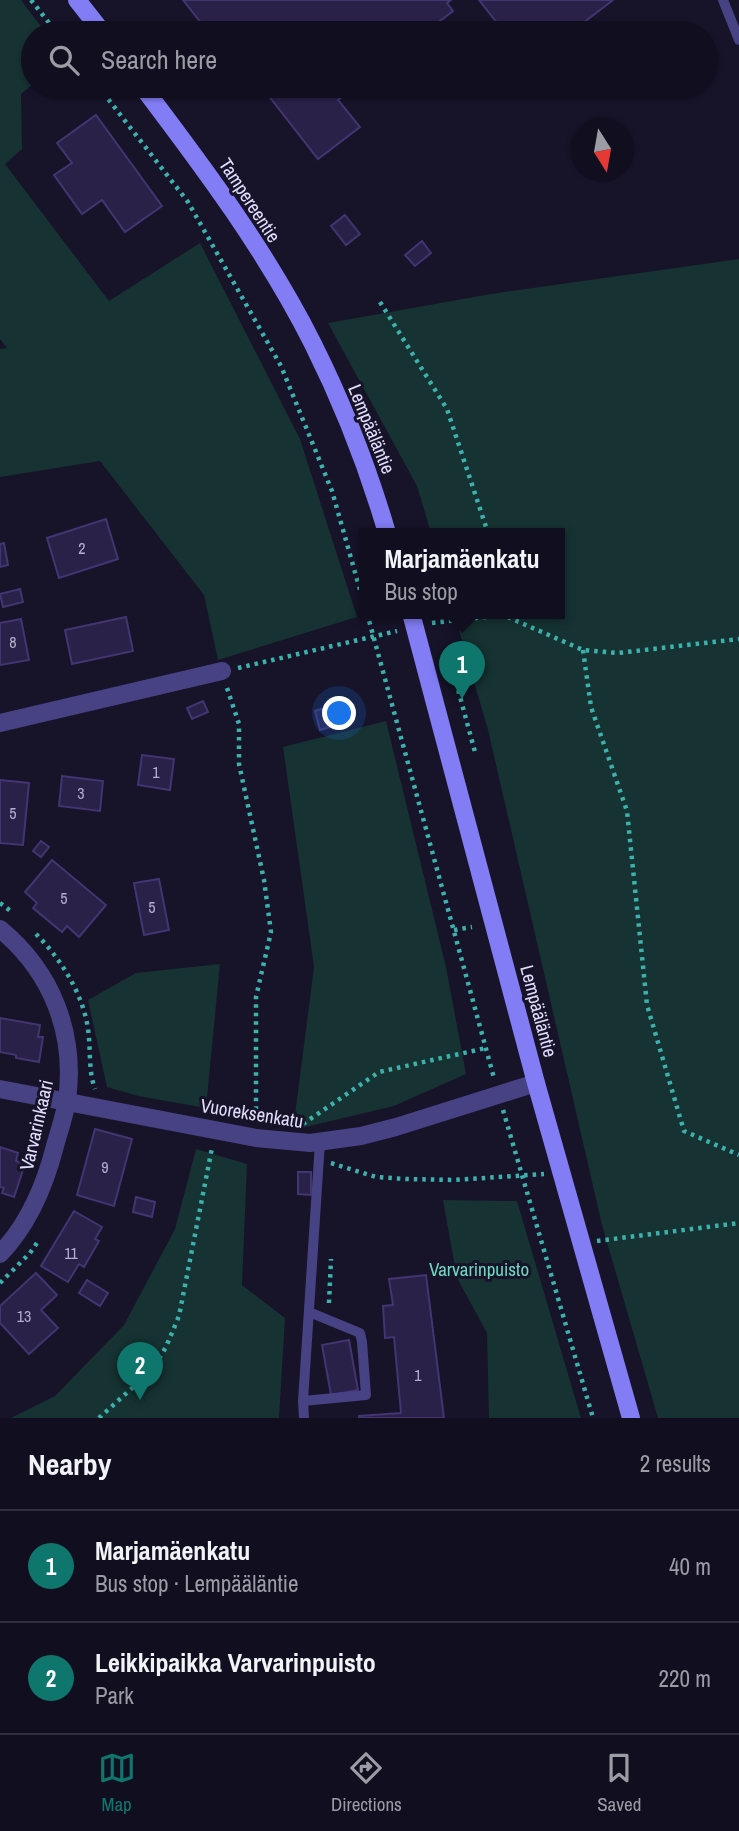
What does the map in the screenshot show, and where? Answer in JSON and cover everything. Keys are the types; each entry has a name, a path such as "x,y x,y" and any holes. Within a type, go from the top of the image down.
{"main road":[{"path":"78,0 94,21"},
{"name":"Tampereentie","path":"151,98 209,174 313,344"},
{"name":"Lempääläntie","path":"313,344 355,438 385,528"},
{"name":"Lempääläntie","path":"413,619 536,1083 631,1418"}],"street":[{"path":"0,723 222,671"},
{"name":"Varvarinkaari","path":"0,929 27,954 43,975 55,998 65,1027 70,1070 67,1101 48,1174 21,1226 0,1254"},
{"name":"Vuoreksenkatu","path":"0,1089 290,1143 361,1136 536,1083"}],"lane":[{"path":"723,0 739,40"},
{"path":"304,1418 320,1142"},
{"path":"303,1401 366,1395 360,1333 309,1312"}],"path":[{"path":"31,0 48,21"},
{"path":"107,98 188,202 281,366 332,491 359,586"},
{"path":"380,302 447,410 486,528"},
{"path":"369,619 498,1094 593,1418"},
{"path":"439,621 457,619"},
{"path":"514,619 583,650 618,653 739,639"},
{"path":"256,1138 256,997 271,932 264,880 239,764 239,724 222,671 374,637"},
{"path":"583,650 591,707 627,811 647,1005 684,1131 739,1155"},
{"path":"456,682 475,752"},
{"path":"454,930 472,926"},
{"path":"290,1143 291,1133 379,1072 486,1048"},
{"path":"99,1418 152,1370 166,1347 179,1316 213,1145"},
{"path":"582,1242 739,1223"}],"green space":[{"path":"0,0 21,0 37,21 21,21 22,149 5,164 109,301 200,243 300,439 357,617 218,660 204,595 100,461 0,477 0,349 7,348 0,339"},
{"path":"739,259 739,1418 658,1418 602,1225 488,730 456,619 565,619 565,528 430,528 417,486 328,323 491,294"},
{"path":"386,721 446,967 466,1074 394,1106 293,1130 314,967 283,747"},
{"path":"220,964 206,1108 138,1096 107,1087 88,1000 136,973"},
{"path":"196,1149 247,1164 242,1285 285,1318 279,1418 11,1418 55,1396 124,1325 175,1229"},
{"name":"Varvarinpuisto","path":"443,1200 517,1201 581,1418 489,1418 487,1333 457,1278"}],"building":[{"path":"183,0 451,0 447,3 453,11 440,21 200,21"},
{"path":"479,0 613,0 586,21 496,21"},
{"path":"270,98 341,98 338,100 360,127 318,159"},
{"path":"96,115 162,206 125,232 102,200 82,214 54,175 72,163 57,143"},
{"path":"345,215 360,234 346,245 331,226"},
{"path":"422,241 431,253 415,266 405,255"},
{"path":"106,519 118,559 59,578 47,538"},
{"path":"4,543 8,565 0,567 0,544"},
{"path":"20,589 23,602 3,607 0,594"},
{"path":"126,617 133,651 72,664 65,630"},
{"path":"21,619 29,660 0,665 0,623"},
{"path":"203,701 208,712 192,719 187,708"},
{"path":"331,706 337,725 320,730 315,711"},
{"path":"142,755 174,759 170,790 138,785"},
{"path":"62,776 103,781 100,811 59,806"},
{"path":"0,780 29,783 23,845 0,843"},
{"path":"41,841 49,847 41,857 33,851"},
{"path":"52,860 106,905 79,937 67,926 62,932 33,908 37,903 25,892"},
{"path":"159,879 169,930 144,935 134,883"},
{"path":"0,1018 40,1025 38,1037 43,1037 39,1062 0,1052"},
{"path":"95,1129 132,1139 114,1206 77,1195"},
{"path":"0,1147 18,1153 16,1161 25,1164 14,1197 2,1193 4,1188 0,1187"},
{"path":"298,1172 311,1172 311,1195 298,1194"},
{"path":"136,1197 155,1202 152,1217 133,1212"},
{"path":"74,1211 102,1227 95,1239 99,1241 84,1267 79,1264 68,1282 41,1266"},
{"path":"36,1273 57,1295 41,1310 58,1328 29,1354 0,1323 0,1306"},
{"path":"426,1275 444,1418 359,1418 401,1413 394,1337 385,1338 383,1306 393,1305 389,1279"},
{"path":"87,1280 108,1293 100,1306 79,1293"},
{"path":"349,1340 358,1390 331,1395 322,1345"}],"place":[{"name":"Marjamäenkatu","path":"462,699"},
{"name":"Leikkipaikka Varvarinpuisto","path":"140,1400"}]}
